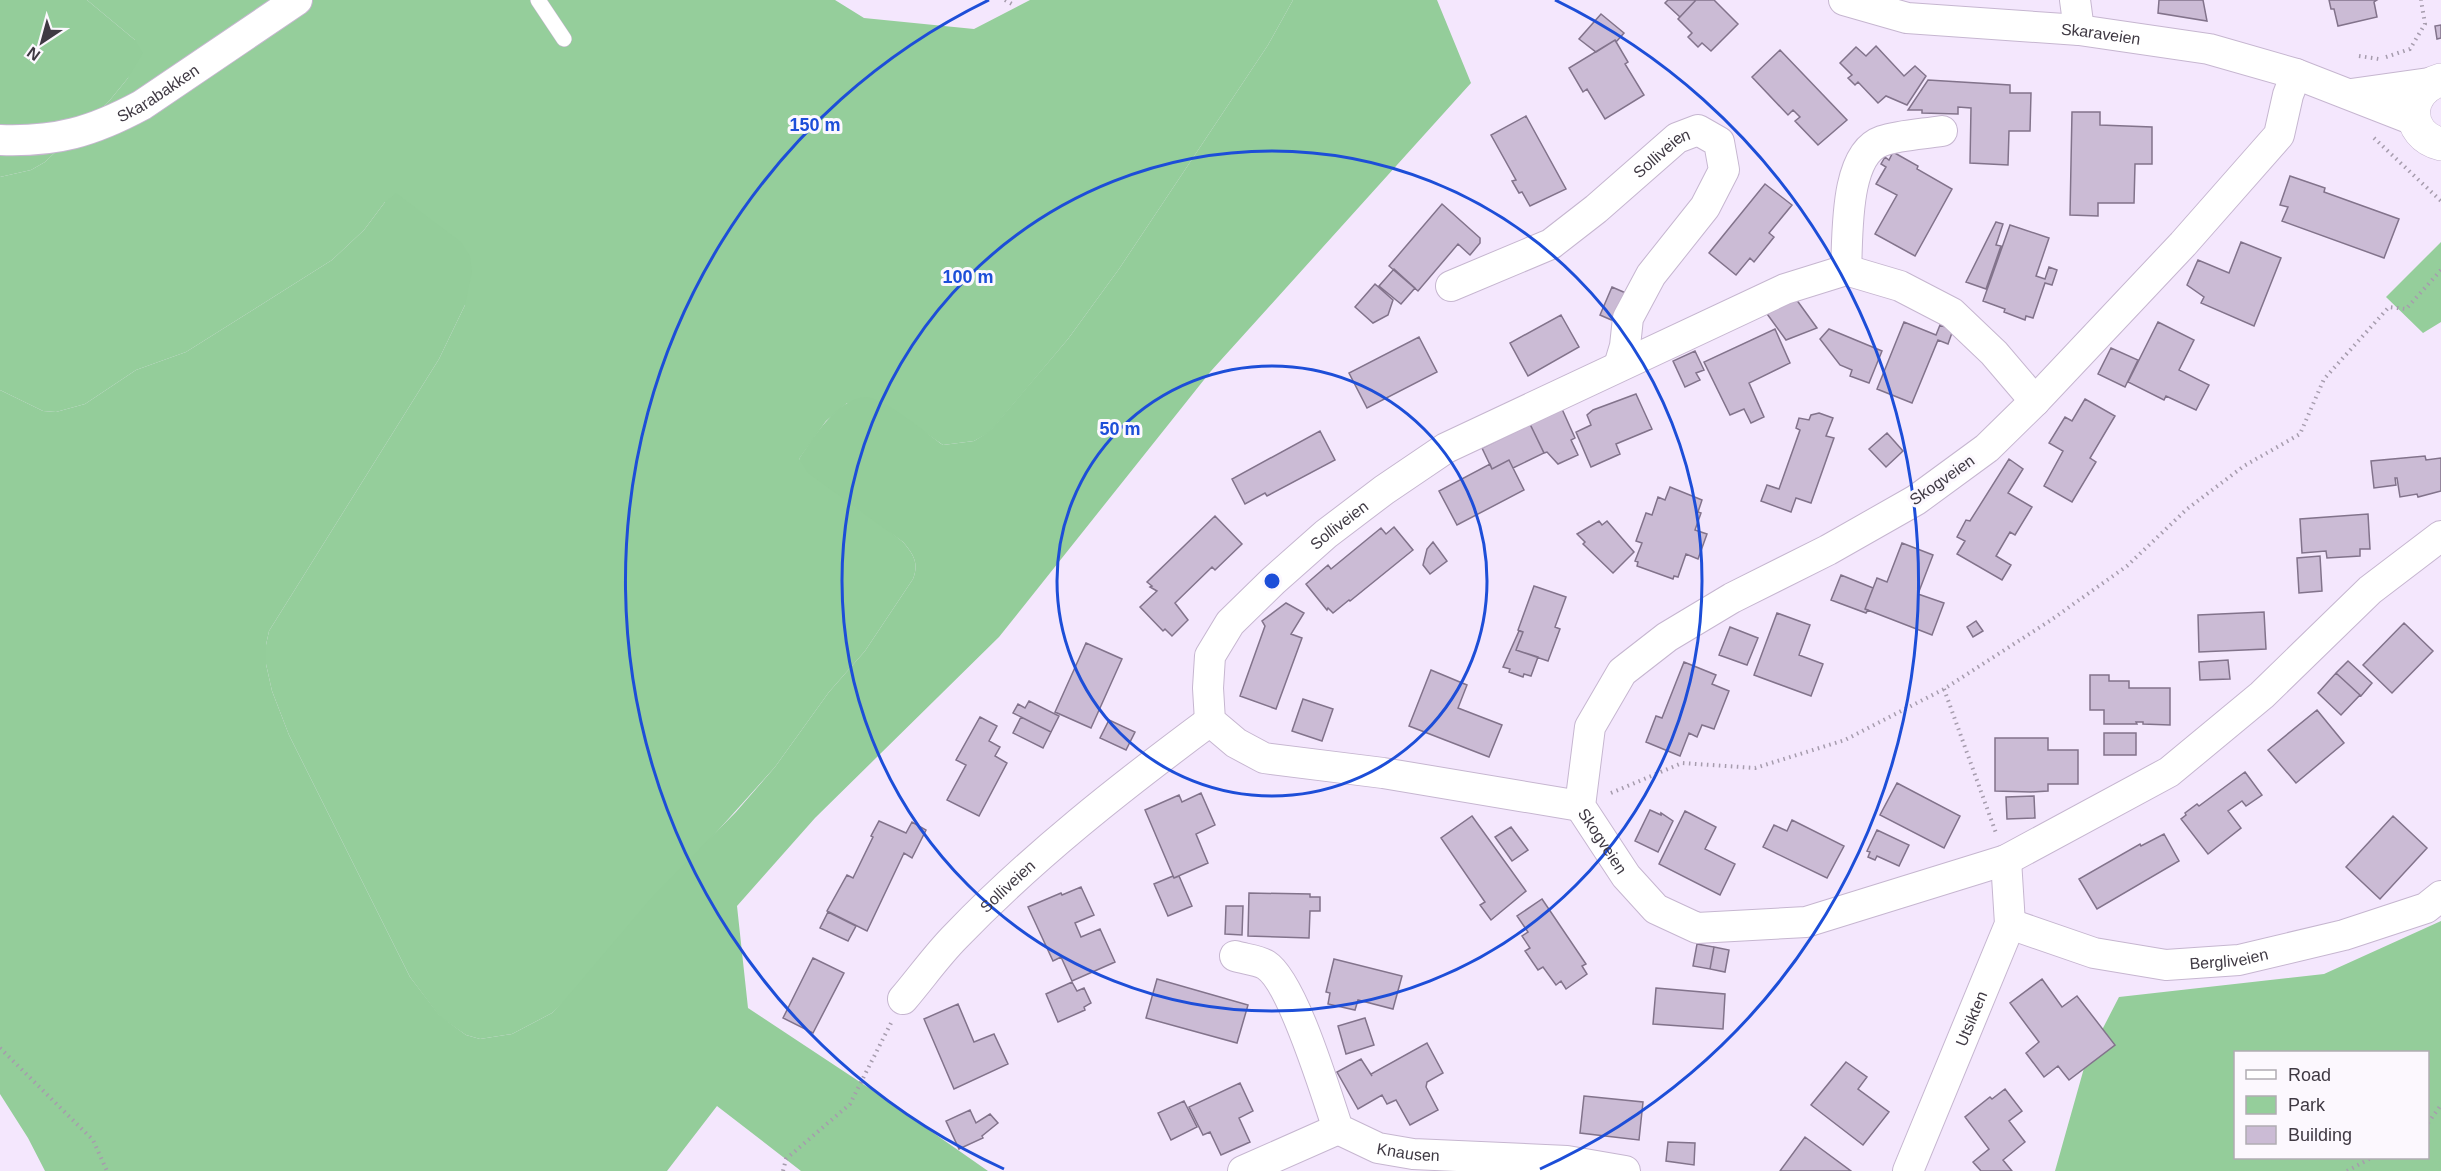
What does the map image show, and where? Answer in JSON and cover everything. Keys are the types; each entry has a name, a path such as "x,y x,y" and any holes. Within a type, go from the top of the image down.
{"street":[{"name":"Skarabakken","path":"0,140 34,141 57,138 97,127 119,117 142,105 297,0"},
{"name":"Skaraveien","path":"1844,0 1907,18 2079,30 2209,49 2296,74 2414,120"},
{"path":"2075,0 2079,30"},
{"name":"Skogveien","path":"2296,74 2278,135 2183,244 2035,401 1987,448 1916,500 1828,550 1713,609 1667,637 1622,672 1590,727 1580,806 1626,876 1656,909 1697,928 1806,922 2006,860 2169,772 2262,695 2370,590 2441,536"},
{"name":"Skaraveien","path":"2351,94 2435,82"},
{"path":"2435,82 2418,94 2414,103 2414,120 2424,136 2440,148"},
{"name":"Solliveien","path":"1451,286 1551,244 1596,209 1677,138 1698,130 1719,142 1724,170 1705,207 1651,275 1628,318 1625,346 1619,366"},
{"path":"1942,131 1880,142 1859,160 1850,194 1846,270 1900,286 1952,313 1994,353 2035,401"},
{"name":"Solliveien","path":"903,999 956,936 1023,872 1123,786 1210,721 1208,688 1210,656 1230,623 1317,542 1384,490 1446,447 1785,289 1846,270"},
{"path":"1210,721 1236,743 1264,758 1383,773 1580,806"},
{"name":"Utsikten","path":"1908,1171 2010,924 2006,860"},
{"name":"Bergliveien","path":"2010,924 2094,953 2166,965 2239,960 2344,935 2426,908 2441,896"},
{"path":"1235,956 1267,966 1282,983 1309,1044 1338,1129 1243,1171"},
{"name":"Knausen","path":"1338,1129 1378,1148 1413,1154 1567,1161 1625,1171"}],"lane":[{"path":"538,0 564,39"}],"path":[{"path":"1005,0 1012,4"},
{"path":"2359,56 2381,59 2410,49 2425,24 2421,0"},
{"path":"2368,134 2441,201"},
{"path":"1580,806 1682,763 1755,768 1845,740 1944,689 2051,620 2127,566 2187,509 2244,466 2300,434 2324,379 2389,307 2406,309 2441,270"},
{"path":"1944,689 2006,860"},
{"path":"783,1171 786,1159 850,1104 903,999"},
{"path":"0,1048 93,1140 107,1171"},
{"path":"2429,1120 2441,1105"},
{"path":"2347,1171 2369,1159"}],"green space":[{"path":"0,0 87,0 135,40 143,53 128,78 110,100 45,162 31,170 0,177"},
{"path":"87,0 835,0 864,18 974,29 1030,0 1293,0 1268,45 1119,269 1068,339 990,432 974,441 943,445 881,402 847,403 826,421 799,459 903,542 914,559 916,568 913,579 865,651 829,692 775,767 563,1003 552,1013 512,1034 480,1039 466,1035 440,1017 410,977 289,735 272,691 266,664 269,631 439,359 465,305 385,202 364,230 332,260 186,352 136,370 85,404 56,412 43,411 0,390 0,177 31,170 45,162 110,100 128,78 135,40"},
{"path":"1293,0 1437,0 1471,83 1211,371 999,637 815,818 737,906 748,1008 869,1088 988,1171 801,1171 717,1106 667,1171 45,1171 28,1138 0,1094 0,390 43,411 56,412 85,404 136,370 186,352 332,260 364,230 385,202 396,193 461,242 470,256 472,272 465,305 439,359 269,631 266,664 272,691 289,735 410,977 440,1016 466,1035 480,1039 512,1034 552,1013 652,897 736,812 775,767 829,692 865,651 913,579 916,568 914,559 903,542 808,473 799,459 819,431 845,405 855,399 865,397 873,398 893,409 943,445 974,441 990,431 1068,339 1119,269 1268,45"},
{"path":"2441,242 2441,322 2423,333 2386,297"},
{"path":"2441,921 2441,1171 2055,1171 2086,1061 2119,997 2324,974"}],"building":[{"path":"1668,0 1696,0 1680,17 1665,3"},
{"path":"1696,0 1714,0 1738,24 1711,51 1702,43 1698,47 1688,37 1692,33 1678,19"},
{"path":"2159,0 2203,0 2207,21 2158,13"},
{"path":"2329,0 2377,0 2374,2 2377,17 2338,26"},
{"path":"1601,14 1624,33 1616,42 1615,40 1596,52 1579,39"},
{"path":"2441,25 2441,38 2437,39 2435,26"},
{"path":"1615,40 1628,62 1625,64 1644,95 1605,119 1587,89 1583,92 1569,68"},
{"path":"1876,46 1904,76 1915,66 1926,76 1907,105 1886,96 1878,103 1858,82 1855,85 1848,78 1852,75 1840,63 1856,47 1866,56"},
{"path":"1780,50 1847,120 1818,145 1795,121 1800,117 1793,110 1788,115 1752,77"},
{"path":"1928,80 2010,85 2010,93 2031,93 2030,131 2009,131 2008,165 1970,163 1971,108 1958,107 1958,114 1922,113 1922,110 1908,110"},
{"path":"2072,112 2100,112 2100,125 2152,127 2152,164 2135,164 2134,203 2098,203 2098,216 2070,215"},
{"path":"1526,116 1566,189 1530,206 1512,181 1516,180 1491,135"},
{"path":"1893,152 1952,189 1915,256 1875,234 1897,195 1876,184 1886,167 1881,164 1885,157 1889,160"},
{"path":"2290,176 2325,188 2324,192 2399,219 2384,258 2282,221 2288,207 2280,205"},
{"path":"1765,184 1792,205 1769,233 1774,237 1754,262 1750,258 1736,275 1709,253"},
{"path":"1442,204 1480,238 1480,243 1470,255 1458,244 1418,291 1389,266"},
{"path":"1996,222 2003,224 1996,245 2001,246 1986,289 1966,282"},
{"path":"2010,225 2049,238 2036,276 2045,279 2049,267 2057,270 2052,285 2045,283 2033,318 2026,316 2025,320 1983,301"},
{"path":"2241,242 2281,258 2254,326 2201,303 2204,297 2187,285 2198,260 2229,273"},
{"path":"1394,269 1415,288 1401,304 1379,286"},
{"path":"1375,284 1393,300 1388,315 1373,323 1355,307"},
{"path":"1612,287 1628,294 1616,322 1600,315"},
{"path":"1796,299 1817,328 1786,340 1765,311"},
{"path":"1561,315 1579,347 1528,376 1510,343"},
{"path":"1904,322 1936,335 1940,325 1953,330 1948,344 1938,340 1912,403 1877,389"},
{"path":"2158,322 2194,340 2179,370 2209,385 2196,410 2166,396 2164,400 2128,382"},
{"path":"1775,329 1790,363 1749,383 1764,417 1751,423 1744,409 1730,415 1704,362"},
{"path":"1829,329 1882,351 1869,383 1850,376 1852,370 1840,365 1820,339"},
{"path":"1419,337 1437,372 1367,408 1349,373"},
{"path":"2111,348 2138,360 2125,387 2098,374"},
{"path":"1695,351 1704,370 1696,373 1700,380 1685,387 1673,361"},
{"path":"1636,394 1652,429 1616,444 1620,454 1591,467 1576,432 1591,425 1587,415 1593,410"},
{"path":"2085,399 2115,416 2090,458 2096,462 2072,502 2044,486 2063,451 2049,443 2065,417 2072,421"},
{"path":"1562,409 1575,438 1571,440 1578,455 1558,464 1547,452 1544,453 1530,424"},
{"path":"1819,413 1833,418 1826,436 1834,438 1811,503 1796,498 1791,512 1761,501 1767,485 1779,489 1800,430 1796,428 1799,418 1809,420 1811,415"},
{"path":"1530,424 1544,453 1513,468 1509,460 1492,469 1482,448"},
{"path":"1320,431 1335,460 1267,496 1265,493 1245,504 1232,479"},
{"path":"1887,433 1903,451 1886,467 1869,449"},
{"path":"2425,456 2426,460 2441,458 2441,491 2418,497 2417,494 2400,497 2397,478 2395,478 2396,485 2374,488 2371,461"},
{"path":"2009,459 2023,469 2008,493 2032,507 2015,535 2010,532 1996,556 2011,565 2002,580 1957,554 1965,541 1957,537 1966,520 1970,521"},
{"path":"1509,460 1524,490 1457,525 1439,491 1490,464 1492,469"},
{"path":"1670,487 1702,500 1698,512 1701,513 1695,530 1707,534 1698,559 1686,554 1678,577 1674,576 1673,579 1637,566 1638,562 1635,561 1642,543 1636,541 1646,513 1652,515 1658,497 1665,500"},
{"path":"2368,514 2370,549 2360,549 2360,556 2327,558 2326,551 2302,553 2300,519"},
{"path":"1215,516 1242,544 1215,570 1212,567 1175,603 1188,620 1172,636 1165,629 1163,631 1140,607 1157,591 1147,582"},
{"path":"1599,521 1602,525 1607,521 1634,552 1613,573 1583,544 1585,542 1577,534"},
{"path":"1394,527 1413,550 1333,613 1328,608 1327,610 1306,584 1328,565 1331,569 1381,528 1386,534"},
{"path":"1433,542 1447,561 1430,574 1423,565 1427,549"},
{"path":"1902,543 1933,555 1918,594 1944,603 1932,635 1865,609 1877,578 1887,582"},
{"path":"2320,556 2322,591 2299,593 2297,558"},
{"path":"1841,575 1873,588 1865,609 1868,610 1866,613 1831,600"},
{"path":"1534,586 1566,597 1555,627 1560,629 1548,661 1516,650 1523,632 1518,630"},
{"path":"1286,603 1304,613 1291,634 1302,638 1276,709 1240,696 1265,626 1262,621"},
{"path":"2264,612 2266,649 2199,652 2198,615"},
{"path":"1777,613 1810,625 1799,655 1823,664 1811,696 1754,675"},
{"path":"1976,621 1983,631 1973,637 1967,627"},
{"path":"2404,623 2433,651 2392,693 2363,665"},
{"path":"1730,627 1758,638 1747,665 1719,655"},
{"path":"1519,631 1523,632 1516,650 1538,657 1531,676 1524,674 1523,677 1503,667"},
{"path":"1086,643 1122,659 1091,728 1055,712"},
{"path":"2228,660 2230,679 2200,680 2199,662"},
{"path":"2348,661 2372,683 2361,696 2336,673"},
{"path":"1684,662 1716,675 1712,684 1729,691 1714,729 1702,725 1697,737 1689,733 1680,756 1646,742 1656,716 1662,718"},
{"path":"1431,670 1467,685 1458,708 1502,725 1489,757 1409,726"},
{"path":"2336,673 2360,695 2341,715 2318,693"},
{"path":"2090,675 2109,675 2109,681 2129,681 2129,688 2170,688 2170,725 2143,724 2143,722 2104,724 2104,710 2090,710"},
{"path":"1303,699 1333,709 1322,741 1292,731"},
{"path":"1029,701 1059,716 1051,732 1013,713 1018,704 1025,708"},
{"path":"2317,710 2344,743 2296,783 2268,750"},
{"path":"980,717 997,726 989,741 1000,747 995,756 1007,763 979,816 947,800 966,765 956,760"},
{"path":"1021,717 1051,732 1043,748 1013,733"},
{"path":"1109,720 1135,732 1126,750 1100,738"},
{"path":"2104,733 2136,733 2136,755 2104,755"},
{"path":"1995,738 2048,738 2048,750 2078,750 2078,784 2048,784 2048,791 1995,791"},
{"path":"2245,772 2262,795 2246,806 2242,801 2228,811 2241,828 2208,854 2181,819 2197,804 2199,806"},
{"path":"1897,783 1960,816 1944,848 1880,815"},
{"path":"1201,793 1215,825 1196,834 1208,863 1174,878 1145,810 1179,795 1182,802"},
{"path":"2034,796 2035,818 2007,819 2006,797"},
{"path":"1650,810 1661,815 1661,813 1673,821 1658,852 1635,841"},
{"path":"1685,811 1716,827 1705,849 1735,864 1720,895 1659,864"},
{"path":"1472,816 1526,891 1491,920 1480,905 1485,902 1441,838"},
{"path":"2393,816 2427,848 2380,899 2346,867"},
{"path":"1792,820 1844,846 1827,878 1763,847 1774,825 1787,831"},
{"path":"879,821 906,833 912,822 926,830 912,858 904,853 867,931 827,911 847,875 853,878"},
{"path":"1511,827 1528,850 1512,861 1495,837"},
{"path":"1877,830 1909,845 1899,866 1877,856 1875,860 1868,857 1870,852 1867,851"},
{"path":"2164,834 2179,861 2097,909 2079,879 2140,844 2141,846"},
{"path":"1173,876 1174,878 1179,876 1192,906 1168,916 1154,884"},
{"path":"1081,887 1094,915 1075,923 1081,937 1100,929 1115,962 1072,981 1061,957 1053,961 1028,907"},
{"path":"1249,893 1310,894 1310,897 1320,897 1320,911 1310,911 1309,938 1248,936"},
{"path":"1542,899 1586,964 1582,966 1587,974 1566,989 1561,981 1556,985 1543,967 1538,970 1525,951 1530,948 1522,936 1528,932 1517,916"},
{"path":"1226,906 1243,906 1242,935 1225,934"},
{"path":"828,912 856,926 848,941 820,928"},
{"path":"1697,944 1714,947 1710,969 1693,966"},
{"path":"1714,947 1729,950 1725,972 1710,969"},
{"path":"813,958 844,973 813,1033 783,1018"},
{"path":"1334,959 1402,976 1393,1009 1358,1000 1355,1010 1328,1004 1330,993 1326,992"},
{"path":"1157,979 1248,1005 1237,1043 1146,1018"},
{"path":"2042,979 2062,1007 2077,996 2115,1045 2069,1080 2058,1066 2044,1077 2026,1053 2039,1042 2010,1003"},
{"path":"1072,982 1077,991 1084,988 1091,1003 1084,1007 1085,1010 1058,1022 1046,994"},
{"path":"1656,988 1725,994 1723,1029 1653,1024"},
{"path":"958,1004 974,1042 994,1034 1008,1064 954,1089 924,1019"},
{"path":"1365,1018 1374,1045 1346,1054 1338,1026"},
{"path":"1427,1043 1443,1073 1427,1082 1426,1087 1438,1110 1410,1125 1396,1100 1387,1104 1382,1095 1358,1109 1337,1072 1361,1059 1372,1076 1371,1074"},
{"path":"1846,1062 1867,1077 1858,1089 1889,1112 1863,1145 1811,1105"},
{"path":"1240,1083 1253,1111 1239,1118 1250,1142 1221,1155 1210,1132 1203,1135 1189,1107"},
{"path":"2005,1089 2022,1111 2009,1121 2025,1142 2003,1160 2012,1171 1981,1171 1973,1162 1989,1149 1965,1117 1990,1097 1992,1099"},
{"path":"1584,1096 1643,1102 1639,1140 1580,1133"},
{"path":"1184,1101 1197,1127 1171,1140 1158,1113"},
{"path":"970,1110 976,1123 990,1114 998,1123 982,1136 983,1138 959,1149 946,1121"},
{"path":"1805,1137 1851,1171 1780,1171"},
{"path":"1668,1142 1695,1143 1694,1165 1666,1161"}]}
